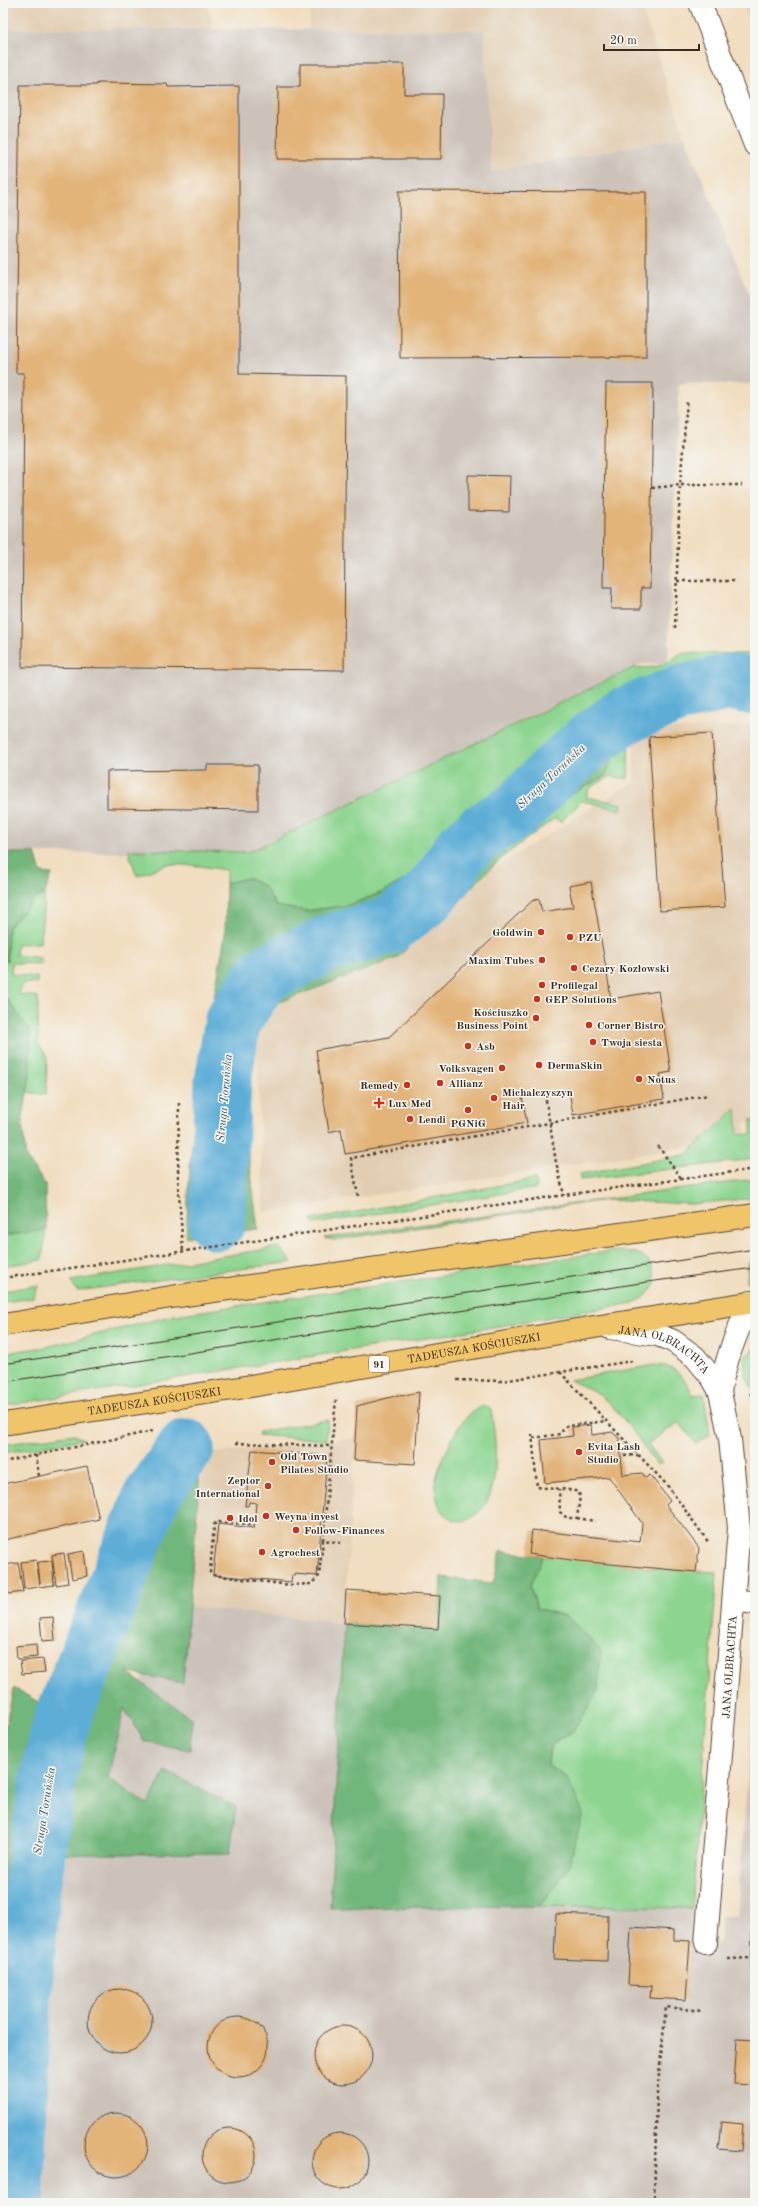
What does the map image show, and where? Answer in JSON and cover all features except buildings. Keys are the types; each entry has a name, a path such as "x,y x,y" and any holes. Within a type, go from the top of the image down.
{"main road":[{"path":"3,1325 171,1297 755,1215"},
{"name":"TADEUSZA KOŚCIUSZKI","path":"3,1424 239,1388 594,1326 753,1302"}],"street":[{"path":"700,3 755,145"},
{"name":"JANA OLBRACHTA","path":"720,1392 723,1374 732,1343 753,1302"},
{"name":"JANA OLBRACHTA","path":"594,1326 643,1331 673,1341 695,1357 713,1379 720,1392 730,1439 739,1528 706,1942"},
{"path":"734,1600 755,1603"}],"path":[{"path":"675,628 680,485 687,401"},
{"path":"652,488 680,485 742,485"},
{"path":"677,581 735,581"},
{"path":"545,1094 564,1195"},
{"path":"358,1196 352,1158 708,1094"},
{"path":"179,1103 178,1178 183,1251"},
{"path":"658,1146 681,1178"},
{"path":"3,1278 681,1178 755,1169"},
{"path":"451,1380 502,1381 634,1360"},
{"path":"560,1372 667,1485 711,1544"},
{"path":"328,1399 341,1397"},
{"path":"252,1524 216,1522 214,1525 210,1572 212,1575 290,1585 311,1584 319,1576 336,1398"},
{"path":"532,1438 560,1434 566,1426 606,1421"},
{"path":"3,1462 161,1430"},
{"path":"532,1434 538,1488 578,1492 580,1496 578,1518"},
{"path":"236,1443 332,1446"},
{"path":"36,1455 39,1476"},
{"path":"624,1456 638,1455"},
{"path":"560,1489 560,1512 567,1518 595,1521"},
{"path":"323,1540 341,1543"},
{"path":"654,2203 657,2094 666,2006 702,2011"}],"shaded area":[{"path":"3,3 208,3 213,30 3,29"},
{"path":"310,3 640,3 685,137 491,173 484,31 309,30"},
{"path":"742,3 755,3 755,38"},
{"path":"3,29 484,30 491,172 685,137 755,309 755,384 679,384 668,663 640,664 249,852 3,853"},
{"name":"Kościuszko Business Point","path":"755,725 755,1122 744,1123 746,1138 264,1212 255,1016 635,781 633,731"},
{"path":"355,1438 344,1623 186,1606 191,1523 203,1474 213,1453"},
{"path":"186,1606 344,1623 331,1908 539,1906 692,1908 690,1941 719,1944 722,1916 737,1917 755,1678 755,2203 3,2203 3,1841 5,1841 138,1690 161,1629"}],"green space":[{"path":"681,653 755,654 755,663 710,677 706,702 661,712 629,730 628,779 611,776 590,788 586,797 622,804 621,810 582,801 561,822 555,818 505,855 498,845 514,825 605,776 554,740 493,807 444,842 418,872 383,892 352,904 307,911 276,906 265,887 248,878 226,883 226,870 200,866 168,864 137,876 128,850 249,852 635,667 660,666"},
{"path":"755,663 755,700 733,693 706,702 710,677"},
{"path":"590,721 611,731 615,754 605,776 514,825 499,845 505,855 397,958 255,1011 239,1080 258,1229 186,1237 190,1162 203,1059 225,936 226,883 248,878 265,887 276,906 307,911 352,904 383,892 418,872 444,842 493,807 554,740"},
{"path":"3,853 35,853 41,873 52,874 45,893 35,899 8,928 7,961 3,960"},
{"path":"45,893 40,943 17,944 16,955 41,958 41,964 12,963 11,974 37,977 37,983 22,984 19,994 38,997 38,1043 47,1057 46,1095 27,1092 30,1075 8,1000 3,1000 3,960 7,961 8,928 35,899"},
{"path":"3,1000 8,1000 30,1031 30,1075 22,1123 26,1157 45,1184 46,1230 4,1236"},
{"path":"736,1109 738,1135 751,1134 751,1120 755,1120 755,1159 580,1180 580,1174 685,1155"},
{"path":"535,1179 537,1188 314,1224 311,1220"},
{"path":"755,1179 755,1198 692,1204 606,1200 334,1240 324,1238"},
{"path":"46,1230 42,1260 3,1266 3,1236"},
{"path":"279,1247 292,1262 77,1291 70,1281"},
{"path":"612,1251 638,1254 644,1256 648,1261 652,1267 655,1285 644,1298 633,1303 464,1332 3,1406 3,1353 46,1347 175,1315"},
{"path":"755,1252 755,1281 747,1282 748,1264"},
{"path":"39,1285 33,1298 3,1302 3,1291"},
{"path":"755,1348 755,1391 748,1379 744,1362 745,1357"},
{"path":"654,1365 674,1369 683,1377 693,1395 704,1394 710,1435 696,1444 679,1422 648,1444 662,1463 657,1465 631,1428 600,1395 570,1380"},
{"path":"487,1406 491,1410 495,1448 492,1489 481,1510 472,1518 463,1521 454,1520 447,1516 437,1501 435,1491 437,1475 450,1443 460,1425 469,1414 475,1410"},
{"path":"328,1420 326,1440 258,1435 259,1432"},
{"path":"73,1434 84,1439 3,1453 3,1447 8,1444"},
{"path":"202,1446 183,1683 126,1672 192,1719 190,1750 144,1741 124,1708 108,1778 148,1805 165,1771 236,1807 230,1853 25,1855 9,1992 3,1993 3,1882 5,1842 3,1841 3,1737 14,1688 52,1710 139,1478"},
{"path":"501,1551 543,1556 530,1586 537,1608 568,1617 601,1651 598,1691 573,1731 552,1744 549,1751 548,1766 567,1777 583,1813 568,1869 539,1906 330,1908 344,1623 438,1629 441,1577 493,1583"},
{"path":"543,1556 658,1569 717,1572 692,1908 539,1906 568,1869 567,1777 548,1766 550,1753 554,1744 573,1731 568,1617 537,1608 530,1586"}],"waterway":[{"name":"Struga Toruńska","path":"217,1222 223,1081 233,1020 263,975 331,942 389,926 424,900 444,877 461,850 481,832 517,810 549,777 589,741 624,716 681,693 730,682 755,687"},
{"name":"Struga Toruńska","path":"15,2203 23,1997 32,1888 49,1774 62,1720 151,1497 186,1447"}],"tram line":[{"path":"3,1364 755,1249"},
{"path":"3,1382 647,1282 755,1268"}],"place":[{"name":"Goldwin","path":"541,932"},
{"name":"PZU","path":"570,937"},
{"name":"Maxim Tubes","path":"542,960"},
{"name":"Cezary Kozłowski","path":"574,968"},
{"name":"Profilegal","path":"542,985"},
{"name":"GEP Solutions","path":"537,999"},
{"name":"Kościuszko Business Point","path":"536,1018"},
{"name":"Corner Bistro","path":"589,1025"},
{"name":"Twoja siesta","path":"593,1042"},
{"name":"Asb","path":"468,1046"},
{"name":"DermaSkin","path":"539,1065"},
{"name":"Volksvagen","path":"502,1068"},
{"name":"Notus","path":"639,1079"},
{"name":"Allianz","path":"440,1083"},
{"name":"Remedy","path":"407,1085"},
{"name":"Michalczyszyn Hair","path":"494,1098"},
{"name":"Lux Med","path":"379,1103"},
{"name":"PGNiG","path":"468,1110"},
{"name":"Lendi","path":"410,1119"},
{"name":"Evita Lash Studio","path":"579,1452"},
{"name":"Old Town Pilates Studio","path":"272,1462"},
{"name":"Zeptor International","path":"268,1486"},
{"name":"Weyna invest","path":"266,1516"},
{"name":"Idol","path":"230,1518"},
{"name":"Follow-Finances","path":"296,1530"},
{"name":"Agrochest","path":"262,1552"}]}
